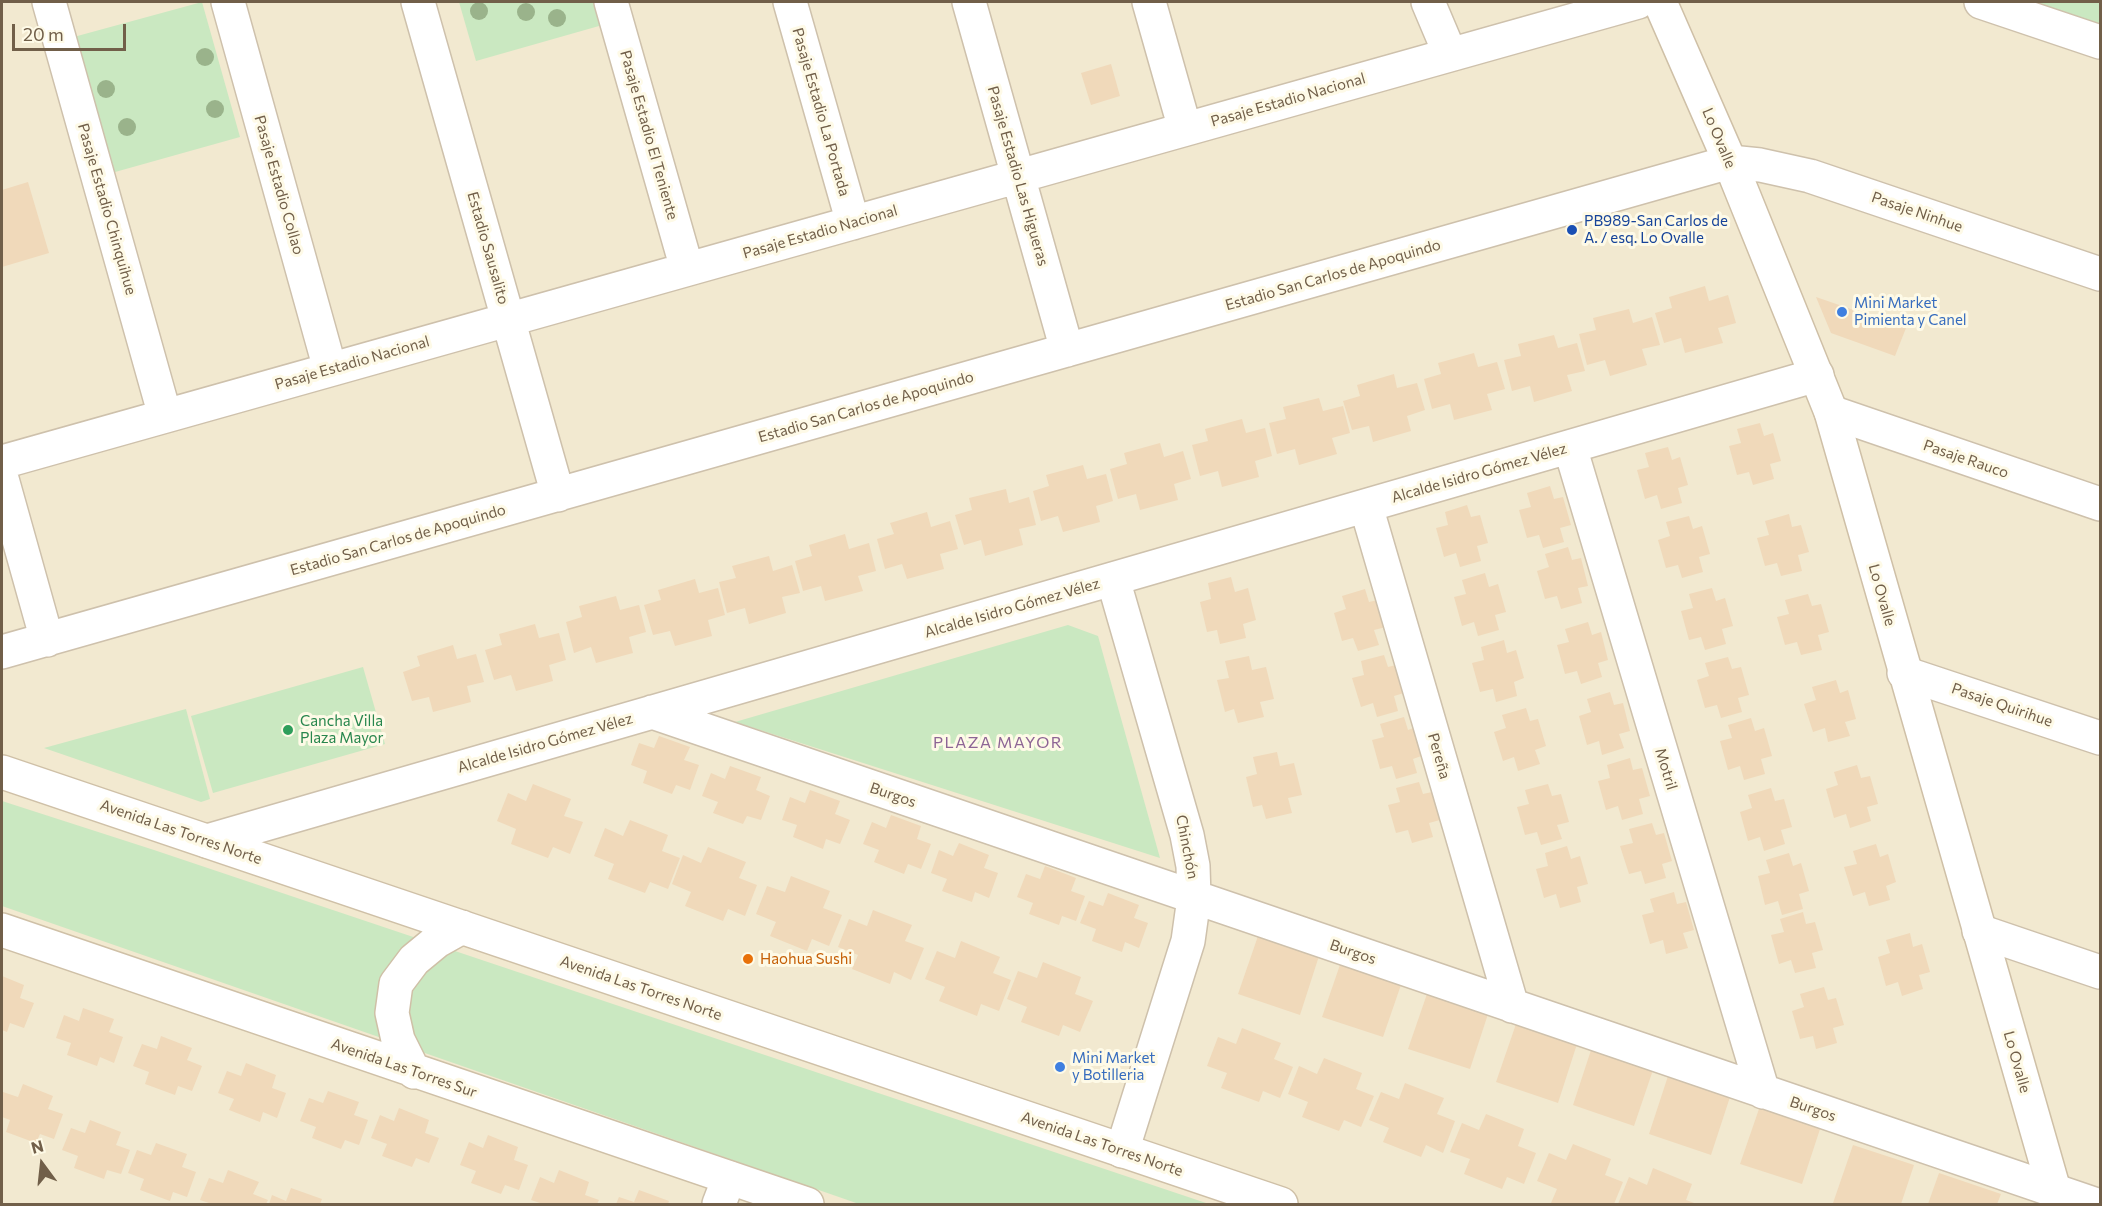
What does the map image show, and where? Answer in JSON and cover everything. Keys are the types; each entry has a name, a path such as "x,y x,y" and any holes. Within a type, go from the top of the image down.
{"street":[{"name":"Pasaje Estadio Chinquihue","path":"49,2 165,416"},
{"name":"Pasaje Estadio Collao","path":"228,2 330,369"},
{"name":"Estadio Sausalito","path":"418,2 558,495"},
{"name":"Pasaje Estadio El Teniente","path":"611,2 687,269"},
{"name":"Pasaje Estadio La Portada","path":"789,2 853,223"},
{"name":"Pasaje Estadio Las Higueras","path":"969,2 1067,350"},
{"path":"1149,2 1185,129"},
{"path":"1428,2 1450,54"},
{"name":"Pasaje Estadio Nacional","path":"2,462 1638,2"},
{"name":"Lo Ovalle","path":"1660,2 1730,162 1831,412 2056,1198"},
{"path":"1980,2 2100,42"},
{"name":"Pasaje Ninhue","path":"1730,162 1760,165 1810,176 2100,274"},
{"name":"Estadio San Carlos de Apoquindo","path":"2,652 1730,162"},
{"name":"Alcalde Isidro Gómez Vélez","path":"207,841 1817,375"},
{"name":"Pasaje Rauco","path":"1831,412 2100,504"},
{"name":"Motril","path":"1570,447 1763,1092"},
{"path":"2,479 47,640"},
{"name":"Pereña","path":"1366,506 1512,1006"},
{"name":"Chinchón","path":"1113,579 1187,836 1193,866 1194,898 1188,941 1122,1151"},
{"name":"Pasaje Quirihue","path":"1904,673 2100,738"},
{"name":"Burgos","path":"652,712 1763,1092 2056,1198 2094,1204"},
{"name":"Avenida Las Torres Norte","path":"2,772 1281,1204"},
{"path":"414,1072 398,1040 392,1013 396,984 414,960 437,941 462,927"},
{"name":"Avenida Las Torres Sur","path":"2,930 414,1072 724,1191 788,1201"},
{"path":"1979,932 2100,972"}],"shaded area":[{"path":"2,2 2100,2 2100,1204 2,1204"}],"green space":[{"path":"202,2 240,137 108,174 70,38"},
{"path":"459,2 599,2 606,24 476,61"},
{"path":"2030,2 2100,2 2100,25"},
{"path":"1068,625 1098,636 1160,858 735,722"},
{"name":"Cancha Villa Plaza Mayor","path":"363,667 385,744 213,793 191,716"},
{"path":"186,709 210,799 201,802 44,748"},
{"path":"2,801 1209,1204 859,1204 2,906"}],"building":[{"path":"1111,64 1120,96 1091,105 1081,73"},
{"path":"28,182 49,253 2,267 2,190"},
{"path":"1705,286 1709,301 1728,295 1736,323 1718,328 1723,343 1685,353 1681,338 1664,343 1655,313 1672,308 1669,297"},
{"name":"Mini Market Pimienta y Canel","path":"1816,297 1906,328 1895,356 1831,333"},
{"path":"1629,309 1633,323 1652,317 1660,345 1642,349 1647,365 1610,376 1605,360 1587,365 1579,334 1596,330 1593,318"},
{"path":"1554,335 1558,348 1577,343 1585,371 1567,375 1572,391 1534,402 1530,386 1512,391 1504,360 1521,356 1518,344"},
{"path":"1474,353 1478,367 1497,362 1505,389 1487,394 1492,410 1454,420 1450,404 1432,409 1424,379 1441,374 1438,363"},
{"path":"1394,374 1397,388 1417,383 1425,410 1407,416 1411,431 1373,442 1369,426 1352,430 1343,401 1360,396 1357,385"},
{"path":"1319,398 1323,411 1343,406 1350,433 1332,438 1337,454 1299,465 1295,449 1277,454 1269,423 1286,419 1283,407"},
{"path":"1242,419 1246,433 1265,428 1272,456 1255,461 1259,477 1222,487 1218,471 1200,476 1192,445 1208,441 1205,429"},
{"path":"1760,423 1764,436 1773,433 1781,461 1770,464 1774,479 1753,485 1749,472 1737,475 1729,446 1741,443 1737,429"},
{"path":"1160,443 1164,457 1183,451 1191,479 1174,484 1178,500 1140,510 1136,494 1118,499 1110,469 1127,464 1124,453"},
{"path":"1668,447 1672,460 1680,457 1688,485 1678,488 1682,503 1661,509 1657,495 1645,499 1637,470 1649,467 1645,453"},
{"path":"1083,465 1087,479 1106,474 1113,501 1096,506 1100,522 1063,532 1058,516 1041,521 1033,491 1049,486 1046,475"},
{"path":"1550,486 1554,499 1563,497 1571,525 1560,528 1564,542 1543,548 1539,535 1527,538 1519,510 1531,507 1527,493"},
{"path":"1006,489 1009,503 1029,497 1036,525 1019,529 1023,545 985,556 981,540 964,545 955,515 972,510 969,498"},
{"path":"1467,505 1471,517 1480,515 1488,543 1477,546 1481,561 1460,567 1456,553 1444,557 1436,528 1448,525 1445,512"},
{"path":"927,512 931,527 950,521 958,549 940,554 944,569 907,579 902,564 885,569 877,539 894,534 890,523"},
{"path":"1789,514 1792,527 1801,525 1809,552 1798,555 1802,571 1781,576 1777,563 1765,566 1757,538 1769,535 1765,521"},
{"path":"1689,516 1693,529 1702,526 1710,554 1699,557 1703,572 1682,578 1678,565 1666,568 1658,540 1670,536 1666,522"},
{"path":"845,534 849,549 869,543 876,571 858,576 863,591 825,601 821,586 803,591 795,561 812,556 809,545"},
{"path":"1568,547 1572,560 1581,558 1588,586 1578,588 1582,603 1561,609 1557,596 1545,599 1537,571 1549,567 1545,554"},
{"path":"769,556 773,571 792,565 800,593 782,597 786,613 749,624 745,608 727,613 719,582 736,578 732,566"},
{"path":"1485,573 1489,587 1498,584 1506,612 1495,615 1499,630 1478,636 1474,622 1462,626 1454,597 1466,594 1462,580"},
{"path":"1231,577 1235,592 1248,588 1256,620 1243,624 1246,638 1220,644 1217,630 1207,632 1200,602 1211,599 1208,583"},
{"path":"695,579 699,593 718,588 725,615 708,620 712,636 675,646 670,631 653,635 644,605 661,600 658,590"},
{"path":"1712,588 1716,601 1725,598 1733,626 1722,629 1726,644 1705,650 1701,637 1689,640 1681,611 1693,608 1689,594"},
{"path":"1365,589 1369,602 1378,600 1386,627 1374,630 1379,645 1358,651 1353,638 1342,641 1334,613 1346,609 1342,596"},
{"path":"1808,594 1812,606 1821,604 1829,632 1818,635 1822,650 1801,655 1797,642 1785,645 1777,617 1789,614 1785,600"},
{"path":"616,596 620,610 639,605 646,632 629,637 633,653 596,663 591,647 574,653 566,622 582,617 579,606"},
{"path":"1588,622 1592,635 1601,632 1608,660 1598,663 1602,677 1581,684 1577,671 1565,674 1557,645 1569,642 1565,629"},
{"path":"535,624 539,638 559,633 566,660 549,665 553,681 516,691 511,675 494,680 485,650 502,645 499,634"},
{"path":"1504,640 1507,653 1516,650 1524,678 1514,682 1517,696 1496,702 1493,689 1480,692 1472,663 1484,660 1481,647"},
{"path":"453,645 457,659 476,654 484,682 467,686 471,702 433,712 429,697 412,701 403,672 420,666 417,656"},
{"path":"1384,655 1388,667 1396,665 1404,693 1394,696 1398,711 1377,717 1373,703 1361,707 1352,678 1364,675 1361,661"},
{"path":"1249,656 1252,670 1266,667 1274,699 1260,702 1264,717 1238,723 1234,709 1225,712 1217,680 1229,678 1225,661"},
{"path":"1728,657 1732,669 1741,667 1749,695 1738,698 1742,712 1721,718 1717,705 1705,708 1697,680 1709,676 1705,663"},
{"path":"1836,680 1840,693 1848,690 1856,719 1845,722 1850,736 1828,742 1825,728 1813,732 1804,704 1816,700 1812,687"},
{"path":"1610,692 1614,705 1623,703 1630,731 1619,734 1624,748 1602,755 1599,741 1587,745 1579,716 1591,712 1587,699"},
{"path":"1526,708 1530,721 1538,719 1546,746 1535,750 1540,764 1518,771 1514,757 1503,761 1494,732 1506,728 1502,715"},
{"path":"1404,717 1408,730 1416,727 1424,755 1413,759 1417,773 1396,779 1392,766 1380,769 1372,740 1384,737 1380,724"},
{"path":"1751,718 1755,731 1764,728 1772,756 1761,759 1765,774 1744,780 1740,766 1728,770 1720,741 1732,738 1728,725"},
{"path":"659,736 690,747 684,760 699,765 690,790 676,785 672,794 643,783 647,771 631,765 639,743 654,748"},
{"path":"1277,752 1280,766 1294,763 1302,795 1288,798 1292,813 1266,819 1262,805 1253,807 1246,777 1257,774 1253,757"},
{"path":"1630,758 1633,770 1642,768 1650,796 1639,799 1643,814 1622,820 1618,806 1606,810 1598,781 1610,778 1607,765"},
{"path":"1857,765 1861,778 1870,776 1878,804 1867,807 1871,821 1850,828 1846,814 1834,818 1826,789 1838,785 1834,772"},
{"path":"730,766 761,777 756,790 770,796 761,820 747,816 743,824 713,813 718,802 702,796 711,773 725,779"},
{"path":"1419,782 1423,794 1432,792 1440,820 1429,823 1433,837 1412,843 1408,830 1396,833 1388,805 1400,802 1396,788"},
{"path":"533,784 571,799 564,816 583,822 570,854 553,847 548,858 511,844 516,829 497,821 508,793 526,801"},
{"path":"1548,784 1552,796 1561,794 1569,822 1557,825 1562,839 1541,845 1537,832 1525,835 1517,807 1529,804 1525,790"},
{"path":"1771,788 1775,801 1784,799 1792,827 1781,830 1785,844 1764,851 1760,837 1748,841 1740,812 1752,808 1748,795"},
{"path":"810,790 840,801 835,814 850,820 840,844 826,839 823,849 793,837 797,825 782,820 790,797 805,803"},
{"path":"891,815 921,826 917,839 931,844 921,869 908,864 904,874 874,862 879,850 863,844 872,822 886,828"},
{"path":"630,820 668,835 662,851 680,858 668,889 650,882 645,893 608,879 614,864 594,856 605,828 623,836"},
{"path":"1652,823 1656,835 1664,833 1672,861 1662,864 1666,878 1645,884 1641,871 1629,874 1620,846 1633,843 1629,829"},
{"path":"959,843 989,855 984,868 998,873 989,898 975,892 972,902 942,891 947,879 931,873 939,850 953,856"},
{"path":"1876,844 1880,857 1888,854 1896,882 1886,886 1890,900 1869,906 1865,892 1853,896 1844,867 1857,864 1853,851"},
{"path":"1567,846 1571,859 1580,856 1588,884 1577,887 1581,902 1560,908 1556,894 1544,898 1536,869 1548,866 1545,853"},
{"path":"708,847 746,862 739,878 757,885 745,916 728,909 723,921 685,906 691,892 672,884 683,855 701,863"},
{"path":"1789,853 1793,866 1801,863 1809,891 1799,894 1803,909 1782,915 1778,901 1765,905 1758,876 1770,873 1766,860"},
{"path":"1045,866 1076,878 1071,891 1085,896 1076,921 1062,916 1059,925 1029,914 1033,903 1017,897 1026,874 1040,879"},
{"path":"791,876 830,891 823,908 842,915 829,946 812,939 807,951 770,936 776,922 756,914 767,886 785,892"},
{"path":"1674,892 1677,904 1686,902 1694,930 1683,933 1688,948 1666,954 1663,940 1650,944 1642,915 1654,912 1650,899"},
{"path":"1108,893 1139,905 1134,918 1148,923 1139,948 1125,942 1122,952 1092,941 1096,929 1080,923 1089,901 1103,906"},
{"path":"873,910 912,925 905,941 924,948 911,980 894,972 890,984 852,969 858,955 838,947 849,919 867,926"},
{"path":"1803,912 1806,924 1815,922 1823,950 1812,953 1816,968 1795,973 1791,960 1779,964 1771,935 1784,932 1780,919"},
{"path":"1910,933 1913,947 1922,944 1930,972 1919,975 1923,989 1902,996 1898,982 1886,986 1878,957 1890,953 1886,940"},
{"path":"1258,936 1319,956 1300,1015 1238,994"},
{"path":"961,941 1000,957 993,973 1011,980 999,1011 981,1004 977,1016 939,1001 945,987 925,979 937,951 955,958"},
{"path":"1342,959 1403,979 1383,1037 1322,1017"},
{"path":"1043,962 1081,977 1075,994 1093,1001 1080,1032 1063,1025 1059,1036 1021,1022 1027,1007 1007,999 1018,971 1037,978"},
{"path":"2,976 24,985 20,998 34,1003 24,1028 10,1023 7,1032 2,1030"},
{"path":"1824,987 1828,1000 1836,998 1844,1025 1833,1028 1837,1043 1816,1049 1813,1036 1800,1039 1792,1011 1804,1007 1800,994"},
{"path":"1428,991 1489,1011 1470,1069 1408,1049"},
{"path":"83,1008 114,1019 109,1032 123,1037 114,1063 100,1057 97,1066 67,1055 71,1043 56,1038 64,1015 79,1021"},
{"path":"1516,1024 1577,1044 1558,1103 1496,1082"},
{"path":"1242,1028 1281,1043 1274,1059 1293,1067 1280,1098 1263,1091 1259,1102 1221,1088 1227,1073 1207,1066 1218,1037 1236,1044"},
{"path":"161,1036 192,1048 187,1060 202,1066 192,1091 178,1086 175,1095 145,1084 149,1072 133,1066 142,1044 157,1049"},
{"path":"1592,1047 1654,1067 1634,1126 1573,1105"},
{"path":"1324,1058 1362,1073 1356,1089 1374,1096 1361,1127 1344,1120 1339,1131 1302,1117 1308,1102 1288,1094 1299,1066 1317,1074"},
{"path":"246,1063 276,1075 272,1088 286,1093 277,1118 263,1112 260,1122 229,1110 234,1099 218,1093 227,1071 241,1076"},
{"path":"1668,1076 1730,1097 1711,1155 1649,1134"},
{"path":"1405,1083 1444,1098 1437,1114 1455,1121 1443,1153 1426,1145 1421,1157 1383,1142 1389,1128 1369,1120 1381,1092 1399,1099"},
{"path":"23,1084 53,1096 48,1109 63,1114 54,1139 40,1134 36,1143 6,1132 10,1120 2,1117 3,1092 18,1097"},
{"path":"328,1091 359,1102 354,1115 368,1120 359,1145 345,1140 341,1149 312,1138 316,1127 300,1121 309,1098 323,1103"},
{"path":"1760,1106 1821,1126 1802,1184 1740,1164"},
{"path":"399,1108 429,1120 425,1133 439,1138 429,1163 416,1158 412,1167 382,1156 387,1144 371,1138 380,1115 394,1121"},
{"path":"1486,1114 1524,1129 1518,1146 1536,1153 1524,1184 1507,1177 1502,1189 1464,1174 1470,1159 1450,1152 1462,1123 1479,1130"},
{"path":"90,1120 121,1132 116,1145 130,1150 121,1174 107,1170 104,1179 74,1168 78,1156 62,1150 71,1128 85,1133"},
{"path":"488,1135 518,1147 514,1160 528,1165 519,1190 505,1185 501,1194 471,1183 476,1171 460,1165 469,1142 483,1148"},
{"path":"156,1143 187,1154 182,1167 196,1172 187,1197 173,1192 170,1201 140,1190 144,1179 128,1173 137,1150 151,1155"},
{"path":"1573,1144 1611,1159 1605,1175 1623,1182 1614,1204 1551,1203 1557,1189 1537,1181 1549,1153 1566,1160"},
{"path":"1853,1145 1914,1165 1901,1204 1833,1203"},
{"path":"1653,1168 1692,1184 1686,1200 1697,1204 1618,1204 1629,1177 1647,1185"},
{"path":"228,1170 259,1182 253,1194 268,1200 266,1204 212,1204 200,1200 209,1178 223,1183"},
{"path":"559,1170 589,1182 585,1195 599,1200 597,1204 543,1204 531,1200 540,1177 554,1183"},
{"path":"1939,1173 2001,1194 1997,1204 1928,1204"},
{"path":"291,1188 322,1199 320,1204 269,1204 272,1195 286,1201"},
{"path":"639,1190 669,1201 668,1204 616,1204 619,1197 634,1202"}],"place":[{"name":"PB989-San Carlos de A. / esq. Lo Ovalle","path":"1572,230"},
{"name":"Mini Market Pimienta y Canel","path":"1842,312"},
{"name":"Cancha Villa Plaza Mayor","path":"288,730"},
{"name":"Haohua Sushi","path":"748,959"},
{"name":"Mini Market y Botilleria","path":"1060,1067"}],"district":[{"name":"PLAZA MAYOR","path":"998,743"}]}
